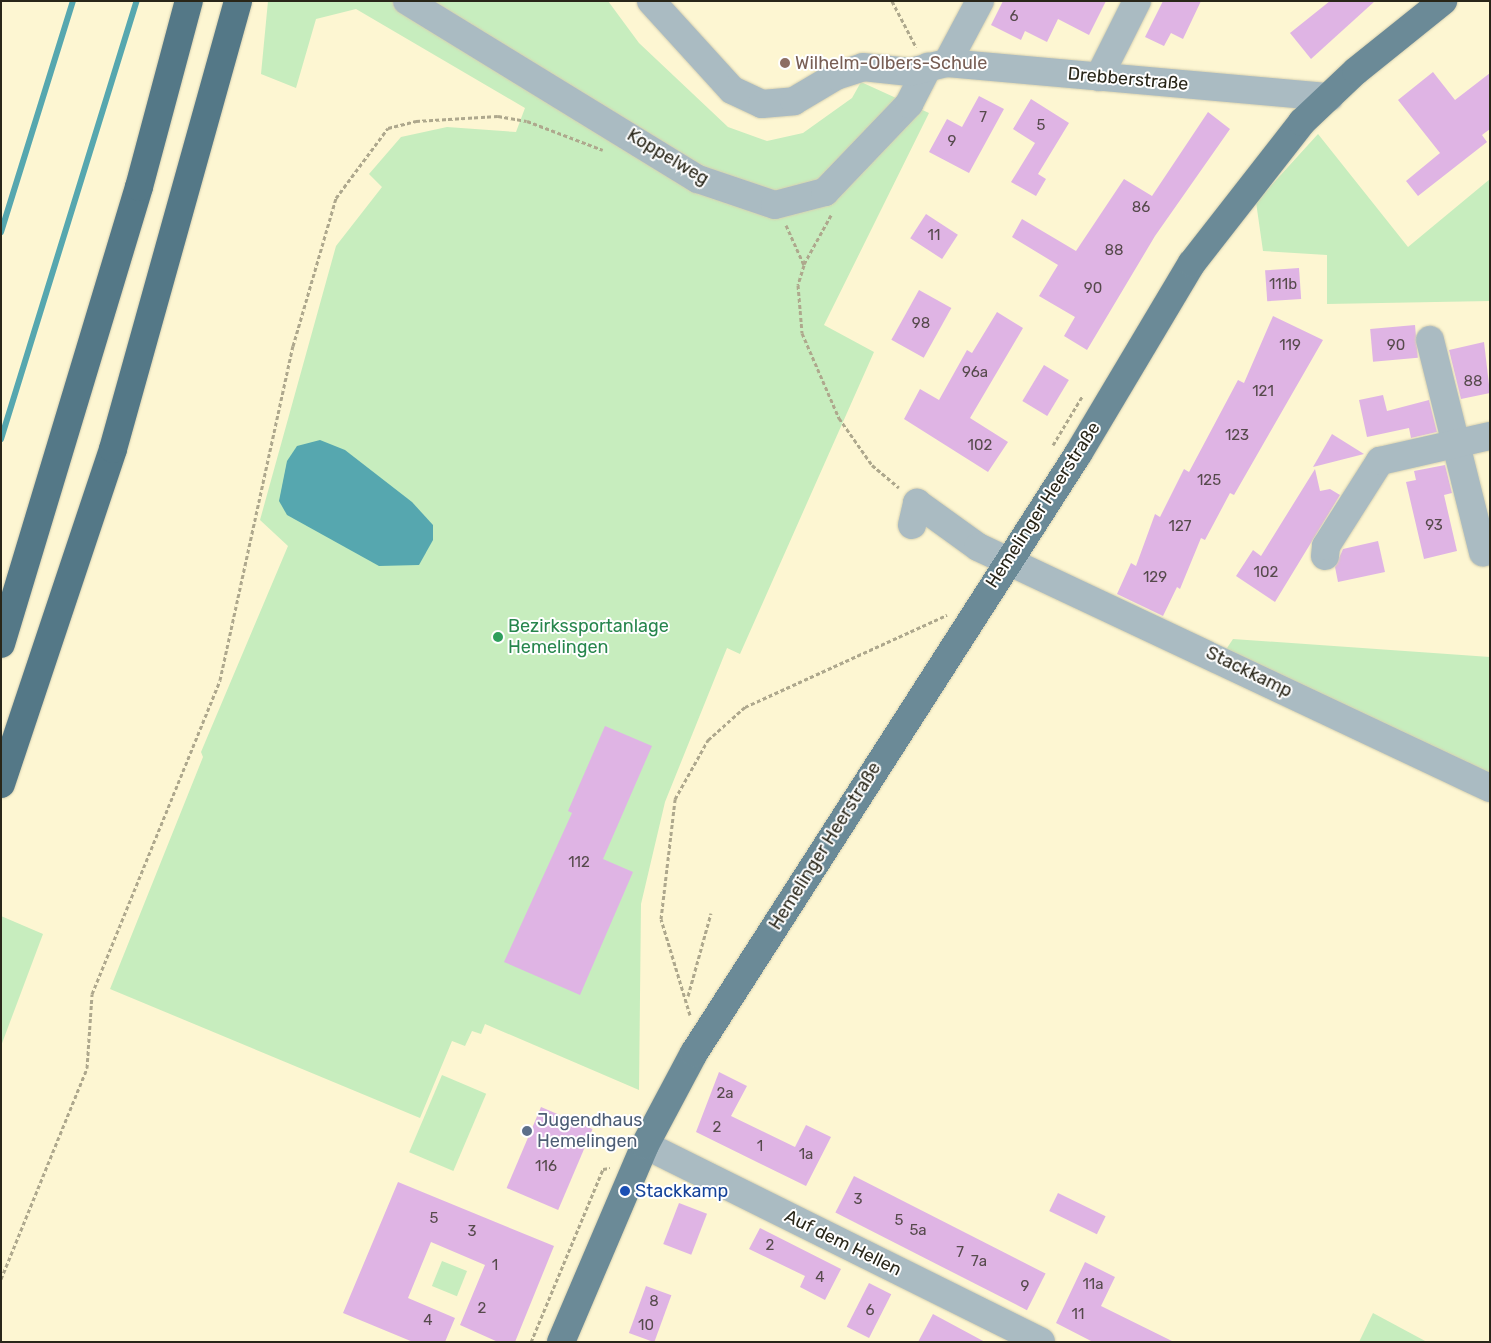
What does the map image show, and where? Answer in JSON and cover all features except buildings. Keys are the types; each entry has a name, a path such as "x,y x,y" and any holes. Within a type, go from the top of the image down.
{"highway":[{"path":"1,644 139,187 189,1"},
{"path":"1,784 113,449 238,1"}],"main road":[{"name":"Hemelinger Heerstraße","path":"561,1342 645,1145 694,1053 1007,559 1078,454 1192,263 1302,122 1443,1"}],"street":[{"name":"Koppelweg","path":"407,1 698,179 775,205"},
{"name":"Drebberstraße","path":"651,1 732,90 762,104 794,101 836,76 863,67 910,72 937,65 1329,97"},
{"path":"775,205 825,192 909,104 980,1"},
{"path":"1099,77 1137,1"},
{"path":"1430,340 1483,553"},
{"path":"1325,556 1326,546 1380,461 1456,442 1490,436"},
{"name":"Stackkamp","path":"914,514 978,547 1490,788"},
{"name":"Auf dem Hellen","path":"645,1145 1041,1342"}],"path":[{"path":"892,1 937,65"},
{"path":"1,1279 87,1068 92,994 220,680 293,346 336,198 388,128 416,121 498,116 527,122 608,152"},
{"path":"775,205 804,265"},
{"path":"832,212 804,265 798,285 802,333 839,418 872,465 914,514"},
{"path":"694,1053 688,997 661,919 675,799 708,740 745,707 958,610 974,612"},
{"path":"688,997 710,912"},
{"path":"532,1342 602,1169 621,1166"}],"green space":[{"name":"Bezirkssportanlage Hemelingen","path":"268,1 608,1 639,43 728,127 767,141 803,133 852,98 861,82 929,113 824,325 874,352 740,654 727,648 665,802 641,904 639,1090 485,1024 481,1034 472,1031 465,1046 452,1041 420,1118 110,989 203,757 201,752 288,546 260,520 336,246 382,187 369,174 401,137 447,127 516,132 525,108 356,9 316,19 296,88 261,74"},
{"path":"1318,134 1408,247 1490,179 1490,301 1327,304 1327,255 1263,251 1256,202"},
{"path":"1233,639 1490,657 1490,779 1223,654"},
{"path":"1,916 43,934 1,1046"},
{"path":"442,1075 486,1094 453,1171 409,1152"},
{"path":"442,1261 467,1271 457,1296 432,1286"},
{"path":"1373,1313 1427,1342 1359,1342"}],"water":[{"path":"320,440 345,450 412,502 433,525 433,540 419,565 379,566 287,515 279,501 287,461 297,446"}],"waterway":[{"path":"1,232 73,1"},
{"path":"1,439 137,1"}],"place":[{"name":"Wilhelm-Olbers-Schule","path":"785,63"},
{"name":"Bezirkssportanlage Hemelingen","path":"498,637"},
{"name":"Jugendhaus Hemelingen","path":"527,1131"},
{"name":"Stackkamp","path":"625,1191"}]}
